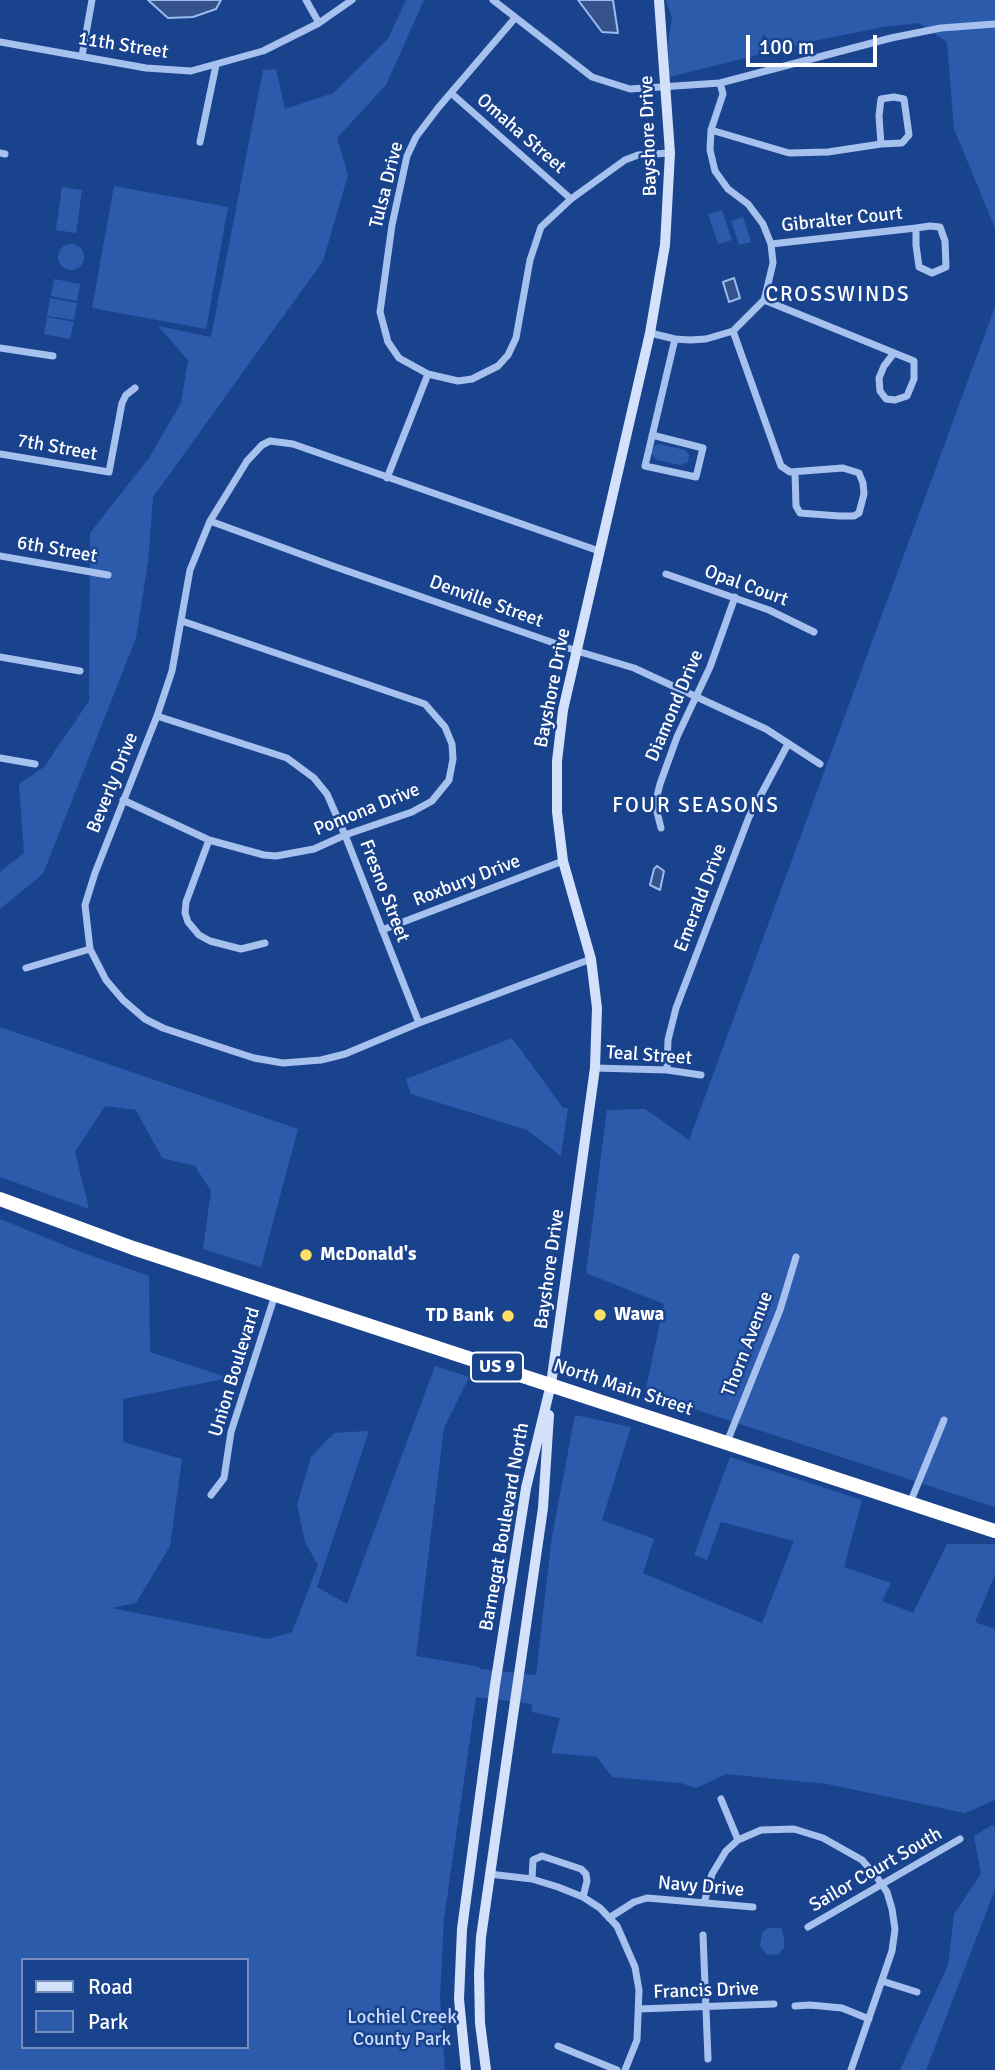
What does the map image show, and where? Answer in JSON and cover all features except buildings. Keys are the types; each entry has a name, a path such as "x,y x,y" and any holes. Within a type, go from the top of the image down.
{"highway":[{"name":"North Main Street","path":"0,1199 133,1248 995,1531"}],"street":[{"path":"82,57 92,0"},
{"path":"306,0 319,23"},
{"name":"11th Street","path":"0,42 146,68 191,71 263,51 319,23 352,0"},
{"path":"493,0 592,78 630,89 720,83 891,38 941,28 995,24"},
{"name":"Bayshore Drive","path":"551,1384 595,1068 597,1008 591,958 563,862 557,812 556,761 563,710 650,333 665,245 670,153 659,0"},
{"name":"Tulsa Drive","path":"515,18 416,137 407,156 392,225 380,312 388,342 399,358 428,374 458,381 472,379 498,366 509,355 516,338 535,241 541,227 571,199 625,160 638,155 670,153"},
{"path":"200,142 216,65"},
{"path":"650,333 675,339 706,339 733,331 764,300 773,263 771,244 763,224 748,204 729,188 715,171 710,150 711,130 723,94 720,83"},
{"name":"Omaha Street","path":"451,93 571,199"},
{"path":"711,130 789,153 828,152 902,143 909,135 904,99 881,99 878,116 881,144"},
{"name":"Gibralter Court","path":"771,244 916,228 940,228 945,241 946,267 932,273 919,267 916,228"},
{"path":"764,300 914,361 914,379 907,396 895,400 886,398 880,391 879,378 894,353"},
{"path":"733,331 781,466 790,472 843,468 859,473 864,494 859,513 854,516 800,513 796,506 795,472"},
{"path":"652,435 703,447 695,477 645,466 652,435 675,339"},
{"path":"0,348 53,356"},
{"path":"387,478 428,374"},
{"name":"7th Street","path":"0,454 109,472 122,403 125,395 135,388"},
{"name":"Beverly Drive","path":"591,958 345,1054 321,1060 283,1063 254,1058 163,1028 145,1018 123,1000 106,980 90,949 85,905 94,873 157,716 172,671 190,570 210,521 257,449 270,441 293,444 599,551"},
{"name":"Denville Street","path":"210,521 576,651 634,668 765,729 820,764"},
{"name":"6th Street","path":"0,555 108,575"},
{"name":"Opal Court","path":"666,574 769,610 814,632"},
{"name":"Diamond Drive","path":"661,828 655,804 660,784 677,737 697,697 726,626 735,597"},
{"name":"Pomona Drive","path":"123,800 209,840 276,856 314,849 345,835 412,812 439,795 449,780 454,751 449,735 425,704 182,621"},
{"path":"0,657 80,671"},
{"name":"Fresno Street","path":"157,716 287,758 302,767 327,794 419,1023"},
{"name":"Emerald Drive","path":"667,1070 668,1040 681,995 749,817 788,744"},
{"path":"0,758 35,764"},
{"path":"209,840 186,902 188,922 199,935 210,941 241,949 265,943"},
{"name":"Roxbury Drive","path":"383,930 563,862"},
{"path":"26,968 90,949"},
{"name":"Teal Street","path":"595,1068 667,1070 701,1075"},
{"name":"Thorn Avenue","path":"727,1442 780,1310 796,1256"},
{"name":"Union Boulevard","path":"211,1495 224,1478 231,1432 275,1295"},
{"name":"Barnegat Boulevard North","path":"486,2070 480,2023 479,1974 489,1874 543,1508 551,1384"},
{"name":"Barnegat Boulevard North","path":"466,2070 459,1999 461,1929 526,1488 551,1384"},
{"path":"910,1503 944,1420"},
{"path":"721,1799 738,1840"},
{"path":"704,1903 712,1874 726,1851 738,1840 761,1830 794,1829 823,1838 862,1860 882,1885 892,1909 895,1929 892,1951 851,2070"},
{"name":"Sailor Court South","path":"808,1927 960,1839"},
{"path":"532,1879 533,1860 542,1856 582,1869 587,1881 583,1897"},
{"path":"489,1874 532,1879 583,1897 600,1908 617,1926 635,1967 639,1990 637,2040 625,2070"},
{"name":"Navy Drive","path":"609,1918 634,1902 647,1898 753,1908"},
{"path":"704,1935 708,2059"},
{"path":"882,1981 917,1992"},
{"name":"Francis Drive","path":"639,2008 774,2004"},
{"path":"795,2006 842,2008 869,2019"},
{"path":"558,2046 617,2070"}],"green space":[{"path":"406,0 424,0 386,85 337,138 348,175 323,261 153,497 148,562 136,638 43,874 0,909 0,872 24,853 19,784 44,767 89,701 90,533 149,458 181,403 188,360 158,326 211,337 263,70 276,69 285,109 333,93 388,39"},
{"path":"666,0 995,0 995,228 954,129 947,42 919,23 883,27 669,77 668,41 672,18"},
{"path":"114,186 228,207 206,329 92,308"},
{"path":"62,187 82,190 76,233 56,230"},
{"path":"722,210 732,240 718,244 708,214"},
{"path":"743,217 751,242 739,245 731,221"},
{"path":"71,244 80,248 84,257 80,266 71,270 62,266 58,257 62,248"},
{"path":"54,279 80,284 77,301 51,296"},
{"path":"50,298 77,303 74,320 47,316"},
{"path":"995,307 994,1507 645,1393 664,1304 586,1273 607,1110 645,1109 689,1140"},
{"path":"47,317 74,322 70,339 44,334"},
{"path":"658,444 685,450 689,454 688,462 681,465 656,460 651,453"},
{"path":"0,1027 298,1129 261,1267 203,1249 211,1191 195,1166 162,1158 136,1110 105,1106 75,1152 89,1209 0,1177"},
{"path":"512,1038 563,1108 568,1108 561,1156 527,1130 411,1094 406,1079"},
{"name":"Lochiel Creek County Park","path":"0,1219 149,1276 150,1352 229,1378 123,1399 123,1442 182,1459 170,1546 136,1603 111,1608 268,1639 292,1632 318,1565 305,1542 297,1505 311,1457 334,1433 369,1431 317,1587 347,1604 435,1366 469,1377 444,1428 416,1656 480,1669 536,1675 552,1536 575,1415 631,1427 602,1520 654,1539 643,1573 762,1623 794,1541 721,1522 707,1560 694,1555 730,1457 862,1500 844,1567 891,1583 882,1601 913,1613 947,1544 995,1544 995,1575 975,1622 995,1629 995,1800 965,1813 827,1784 726,1774 696,1788 681,1783 612,1777 597,1757 551,1753 560,1718 532,1712 532,1704 476,1697 444,1919 440,1997 445,2070 0,2070"},
{"path":"992,1825 995,1827 995,1889 926,2070 900,2070 948,1965 954,1914 981,1874 974,1836"},
{"path":"768,1928 781,1928 784,1948 778,1955 766,1954 760,1946 762,1933"}],"shaded area":[{"path":"148,0 221,0 216,9 193,17 168,18"},
{"path":"578,0 613,0 618,33 602,32"},
{"path":"734,278 740,298 729,302 723,282"},
{"path":"657,866 664,871 660,890 650,885"}],"place":[{"name":"McDonald's","path":"306,1255"},
{"name":"Wawa","path":"600,1315"},
{"name":"TD Bank","path":"508,1316"}],"district":[{"name":"CROSSWINDS","path":"838,295"},
{"name":"FOUR SEASONS","path":"696,806"}]}
